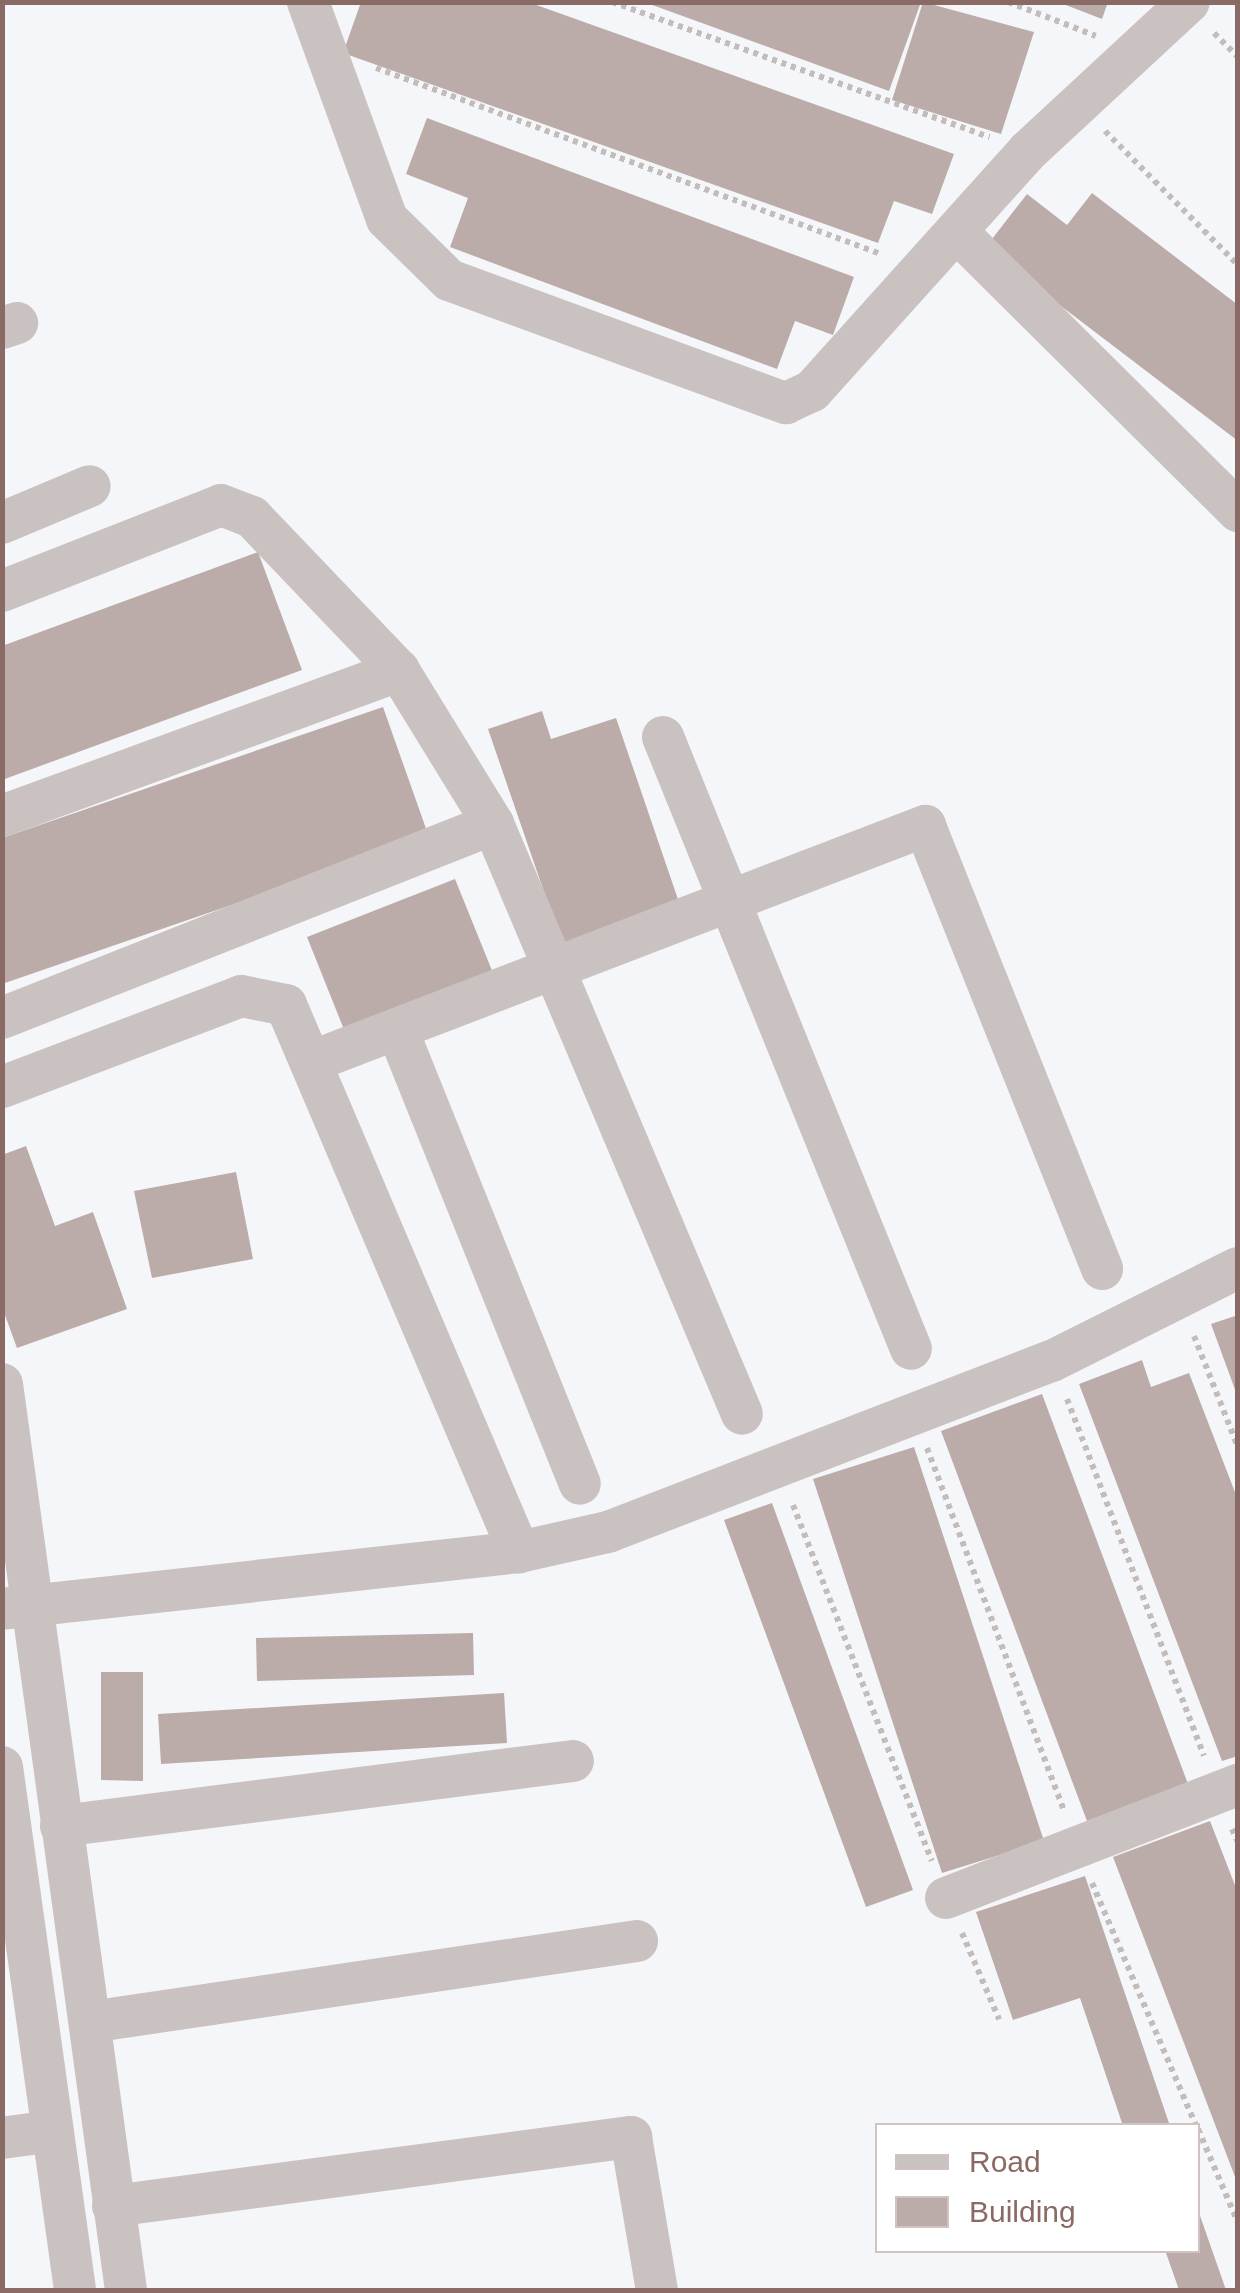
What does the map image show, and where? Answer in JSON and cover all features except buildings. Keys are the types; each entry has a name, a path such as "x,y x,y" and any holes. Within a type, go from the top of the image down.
{"street":[{"path":"308,2 387,219 449,280 786,403 812,390 920,268 958,234 1028,150 1189,2"},
{"path":"958,234 1238,511"},
{"path":"2,523 90,486"},
{"path":"2,591 222,505 252,517 399,670 493,824 742,1414"},
{"path":"2,816 399,670"},
{"path":"663,737 911,1349"},
{"path":"2,1018 493,824"},
{"path":"332,1054 554,973 915,828 932,832 1102,1269"},
{"path":"2,1088 241,996 286,1005 332,1054 519,1552"},
{"path":"397,1029 580,1484"},
{"path":"20,1607 519,1552 608,1532 1052,1361 1238,1268"},
{"path":"2,1384 20,1607 61,1826 126,2290"},
{"path":"61,1826 573,1761"},
{"path":"2,1766 75,2290"},
{"path":"946,1898 1228,1789"},
{"path":"90,2022 636,1941"},
{"path":"2,2138 53,2131"},
{"path":"113,2206 631,2138 657,2290"}],"path":[{"path":"612,2 1028,150"},
{"path":"1008,2 1139,52"},
{"path":"325,49 920,268"},
{"path":"1079,105 1238,265"},
{"path":"1178,1298 1238,1446"},
{"path":"1052,1361 1228,1789 1238,1842"},
{"path":"915,1415 1077,1847 1195,2123"},
{"path":"778,1468 946,1898 998,2019"},
{"path":"1200,2134 1238,2223"}]}
